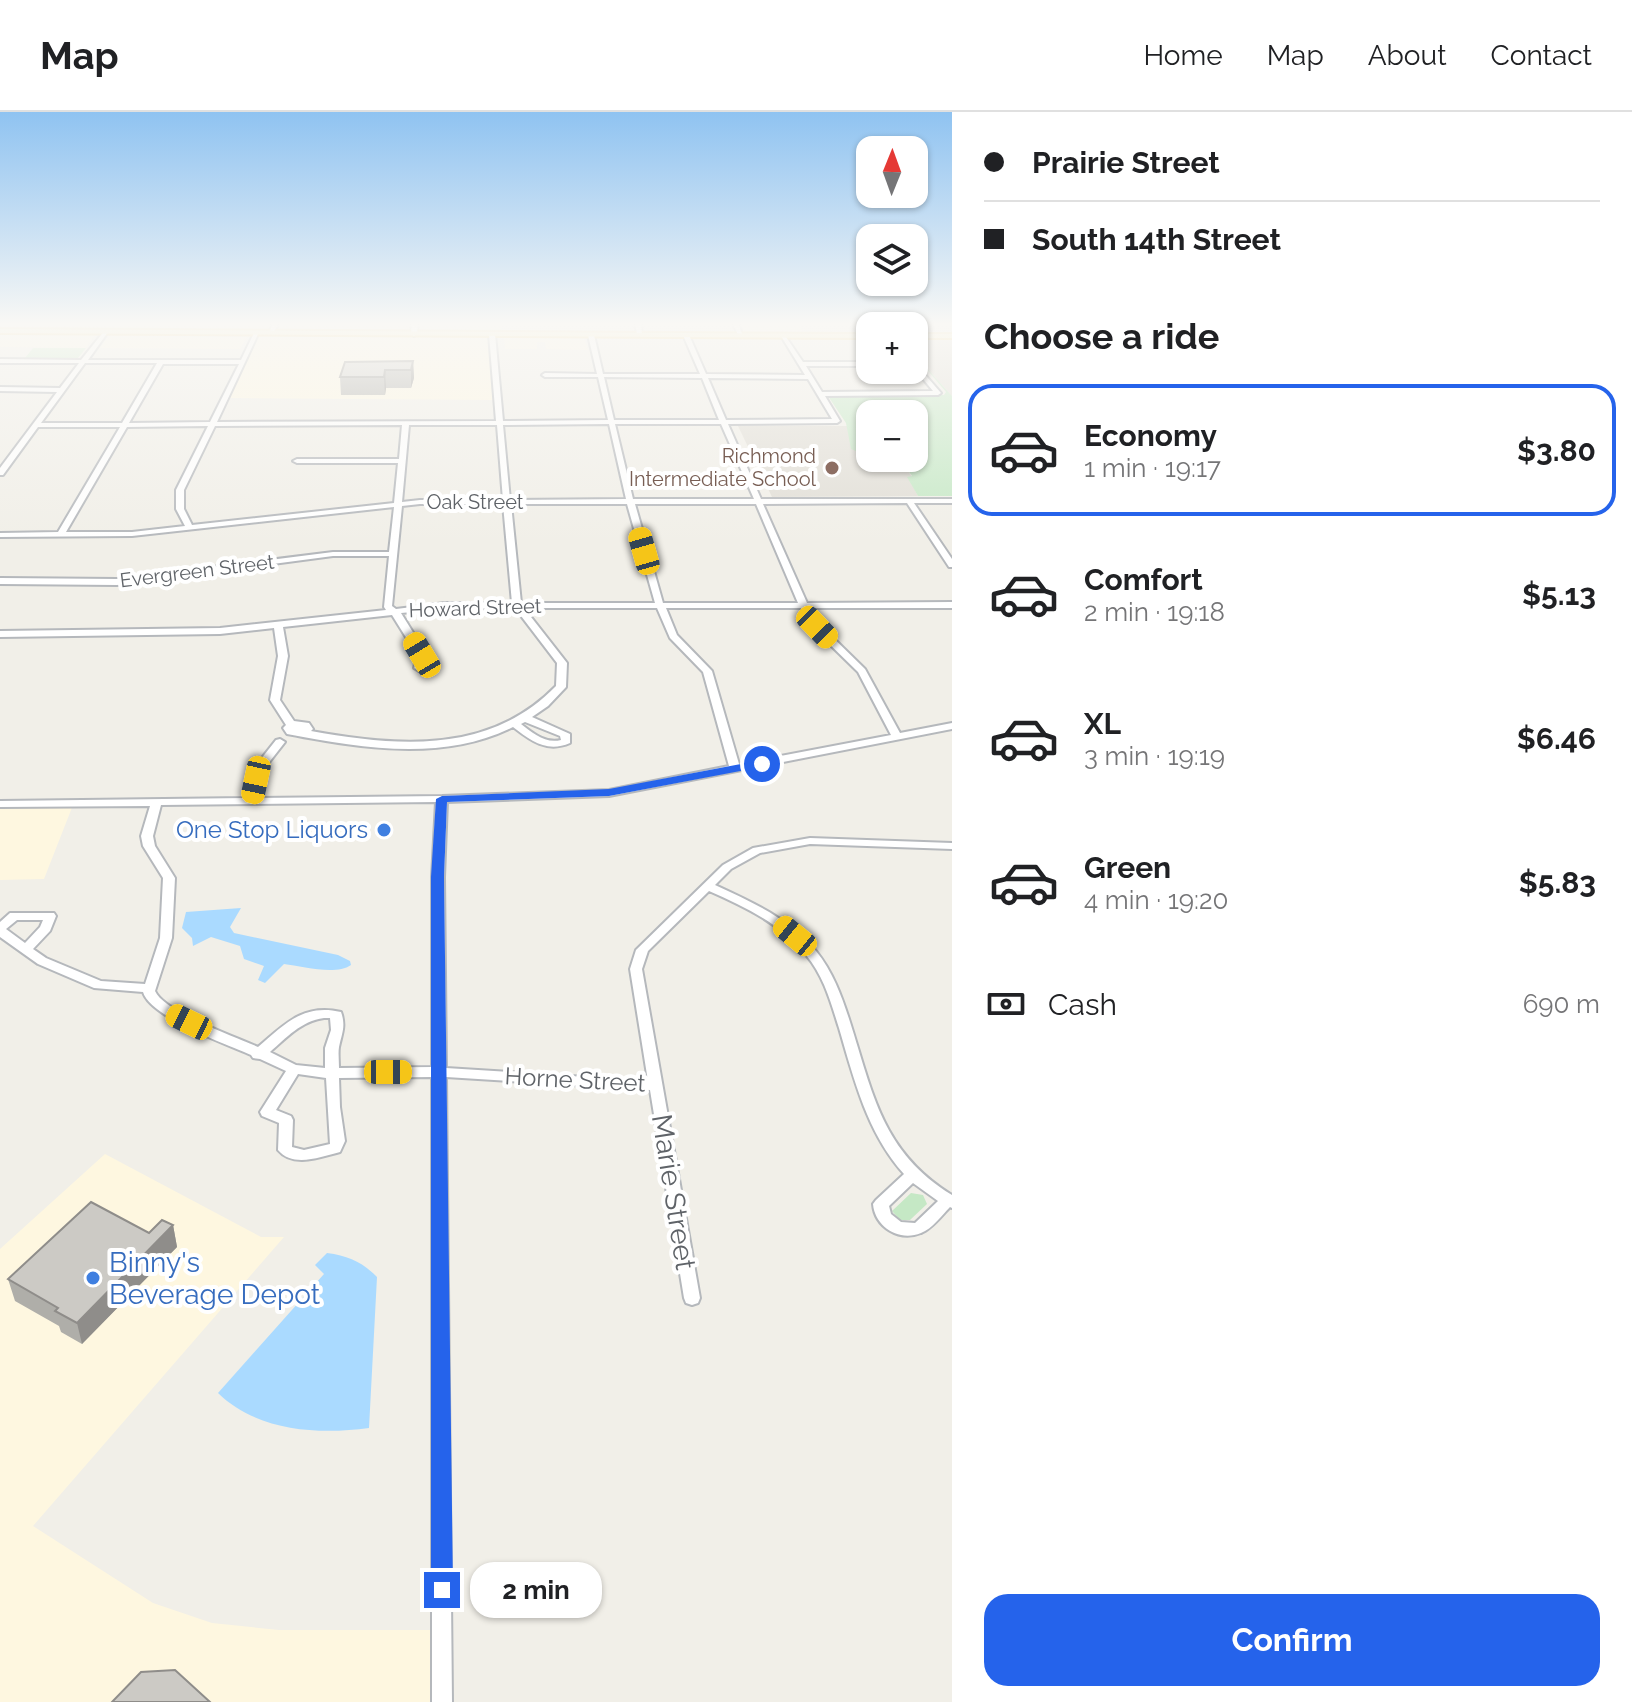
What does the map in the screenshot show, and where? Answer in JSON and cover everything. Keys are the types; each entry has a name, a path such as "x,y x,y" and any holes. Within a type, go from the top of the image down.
{"street":[{"path":"0,473 57,396"},
{"path":"60,536 141,396"},
{"path":"190,528 180,509 180,490 225,396"},
{"path":"278,625 283,656 274,694 283,712 298,729 326,737 385,746 465,739 517,720 550,700 561,687 564,672 557,655 517,605 498,396"},
{"path":"605,396 630,501 661,607 673,636 707,671 735,769"},
{"path":"711,396 804,606 817,627 862,671 897,737"},
{"path":"36,425 837,421 821,396"},
{"path":"406,422 388,607 422,655 419,668"},
{"path":"297,461 402,461"},
{"path":"909,501 952,565"},
{"name":"Oak Street","path":"0,535 60,536 190,528 398,504 952,501"},
{"name":"Evergreen Street","path":"0,581 117,582 333,554 394,554"},
{"name":"Howard Street","path":"0,634 220,631 445,606 952,605"},
{"path":"0,804 442,799 609,793 952,726"},
{"path":"251,801 262,764 280,742 298,729"},
{"path":"442,799 438,877 442,1702"},
{"path":"26,949 46,928 50,916 14,916 0,929 26,949 42,961 99,985 150,988 166,938 169,878 149,846 147,836 156,802"},
{"name":"Horne Street","path":"150,988 151,998 166,1011 294,1069 333,1073 440,1072 657,1086 636,969 638,958 647,943 741,858 757,850 791,842 952,846"},
{"path":"707,886 757,908 777,921 823,968 880,1133 912,1175 950,1201 919,1228 908,1230 890,1224 881,1214 881,1204 912,1175"},
{"path":"258,1055 306,1015 323,1011 336,1015 338,1030 332,1048 338,1141 335,1148 313,1156 293,1155 285,1150 286,1120 267,1112 294,1069"},
{"name":"Marie Street","path":"657,1086 692,1298"}],"shaded area":[{"path":"496,396 496,400 227,398"},
{"name":"Richmond Intermediate School","path":"738,426 847,426 856,444 856,472 909,472 912,477 908,477 918,496 772,497"},
{"path":"73,805 44,879 0,880 0,806"},
{"path":"105,1154 261,1237 284,1237 33,1526 153,1603 212,1623 279,1630 433,1630 433,1702 0,1702 0,1249"}],"green space":[{"path":"828,396 952,396 952,496 918,496 907,477 912,476 909,472 928,472 928,400 856,400 856,451 851,449 846,423"},
{"path":"911,1193 923,1195 927,1204 910,1220 900,1220 892,1211"}],"water":[{"path":"241,908 230,927 234,933 338,955 350,961 351,965 328,970 284,964 265,983 258,980 264,966 244,959 240,946 211,937 193,946 192,938 182,928 186,912"},
{"path":"327,1253 355,1260 377,1277 369,1428 309,1430 269,1423 234,1406 218,1393 324,1274 315,1265"}],"building":[{"name":"Binny's Beverage Depot","path":"91,1202 149,1233 162,1220 173,1225 77,1323 55,1311 58,1308 8,1279"},
{"path":"175,1670 210,1702 112,1702 141,1672"}],"place":[{"name":"Richmond Intermediate School","path":"832,468"},
{"name":"One Stop Liquors","path":"384,830"},
{"name":"Binny's Beverage Depot","path":"93,1278"}],"route":[{"path":"442,1590 438,877 442,799 609,793 762,764"}]}
